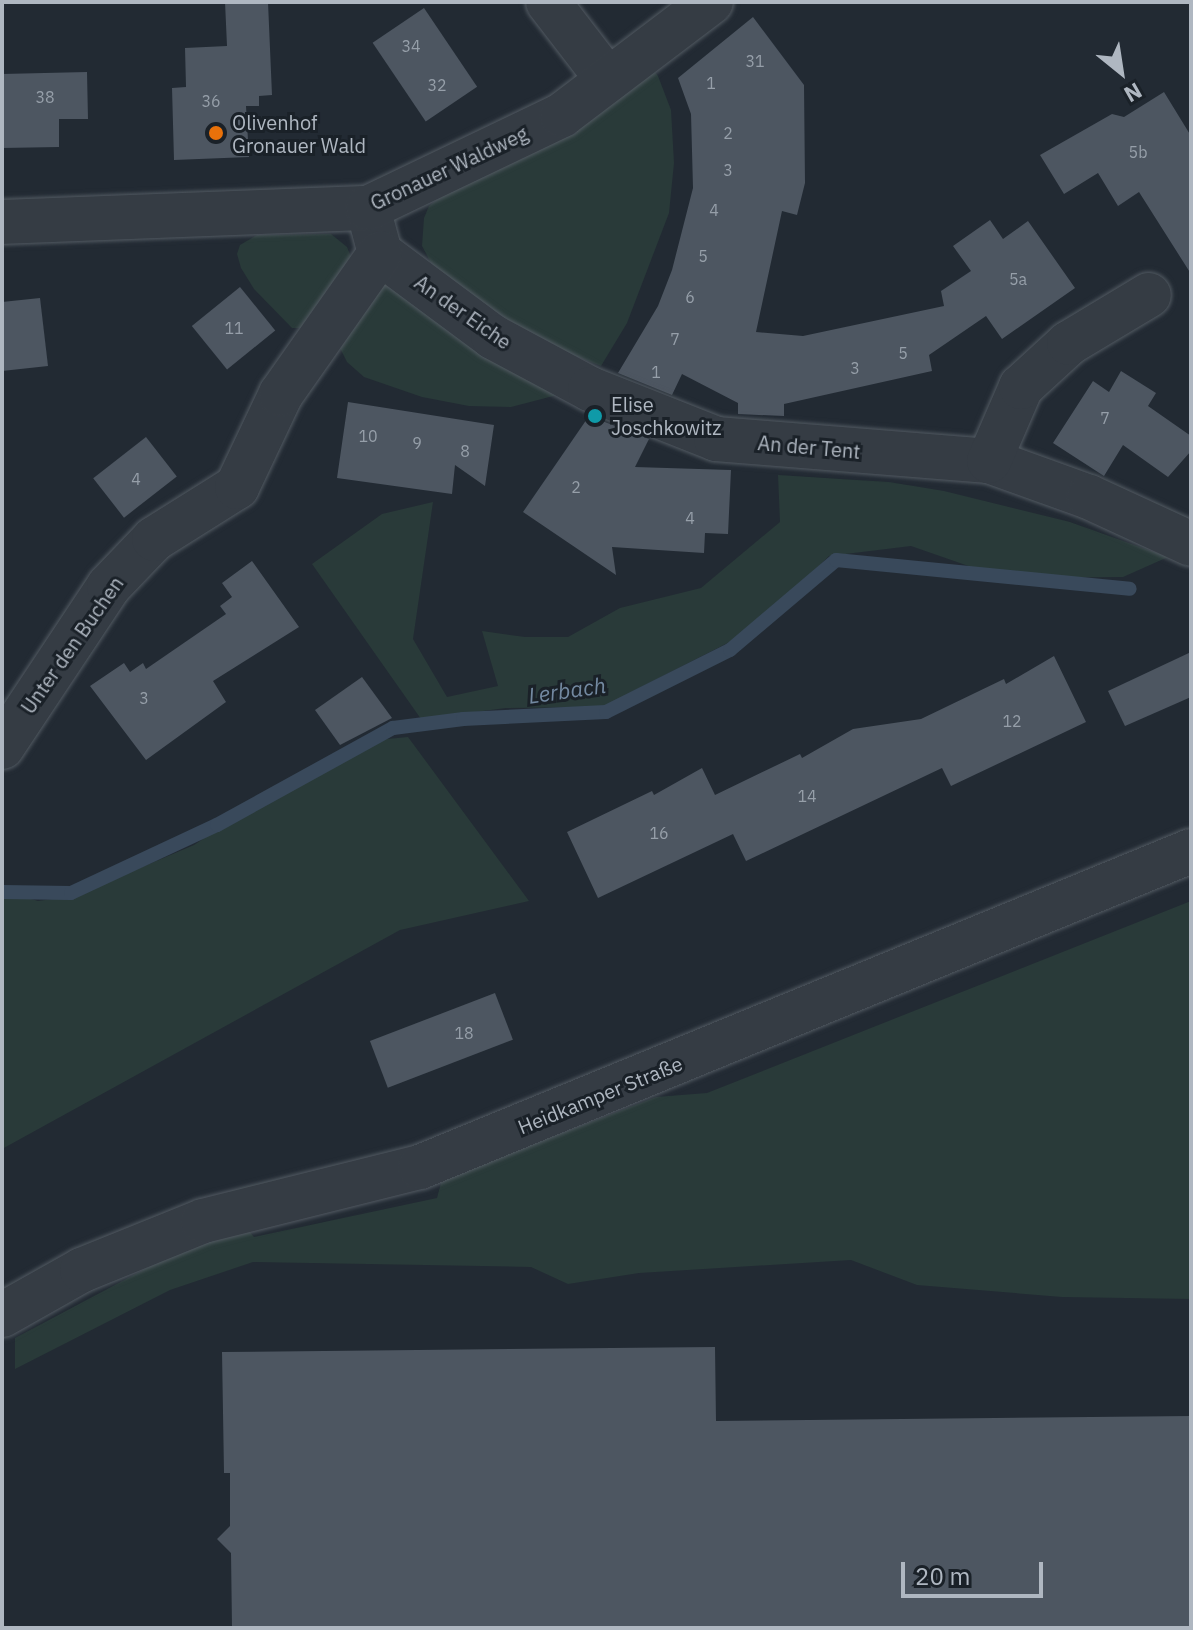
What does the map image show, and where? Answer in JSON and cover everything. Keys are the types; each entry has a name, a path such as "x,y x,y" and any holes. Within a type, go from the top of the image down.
{"street":[{"path":"548,2 608,80"},
{"name":"Gronauer Waldweg","path":"2,222 368,208 562,115 711,2"},
{"path":"368,208 380,253"},
{"name":"An der Eiche","path":"380,253 493,337 590,389"},
{"name":"Unter den Buchen","path":"2,747 109,586 154,539 237,487 281,394 380,253"},
{"path":"989,461 1021,387 1069,343 1149,295"},
{"name":"An der Tent","path":"590,389 716,439 989,461 1089,497 1191,544"},
{"name":"Heidkamper Straße","path":"2,1315 82,1270 203,1221 420,1167 1191,851"}],"shaded area":[{"path":"650,66 658,76 671,110 674,163 669,213 627,323 601,366 565,352 452,288 437,274 422,246 424,218 429,206 444,194"},
{"path":"331,234 347,247 351,257 307,328 292,328 254,289 241,268 237,254 240,245 257,235"},
{"path":"387,283 561,394 511,407 469,406 422,397 364,377 347,362 339,346 377,288"},
{"path":"778,475 889,482 944,491 1070,522 1168,557 1123,577 1003,578 911,546 829,556 753,630 602,707 506,708 421,719 312,564 382,514 433,502 413,639 447,697 498,686 482,631 525,637 568,637 620,608 701,588 780,522"},
{"path":"408,737 529,901 400,930 2,1149 2,890 38,901 74,896 194,845 283,786 377,740"},
{"path":"1191,901 1191,1299 1062,1297 917,1285 851,1260 639,1273 568,1284 531,1267 253,1262 170,1290 15,1369 15,1338 177,1252 248,1230 254,1237 437,1198 442,1179 656,1097 707,1093"}],"building":[{"path":"225,2 268,2 272,95 259,96 259,106 246,106 249,157 174,160 172,88 186,87 185,48 227,46"},
{"path":"424,8 477,87 426,121 373,43"},
{"path":"753,17 804,85 805,183 797,215 782,211 756,332 803,336 944,306 941,291 971,271 953,246 990,220 1003,239 1028,221 1075,288 1002,339 986,316 929,355 932,371 784,404 784,416 738,414 738,403 682,374 672,395 618,373 658,306 672,270 693,188 691,114 678,78"},
{"path":"87,72 88,119 59,119 59,147 2,148 2,74"},
{"path":"1164,92 1191,136 1191,274 1139,192 1118,206 1098,173 1064,194 1040,155 1112,114 1124,117"},
{"path":"240,287 275,331 227,370 192,326"},
{"path":"40,298 48,366 2,371 2,302"},
{"path":"1121,371 1156,393 1148,406 1191,436 1191,451 1168,477 1123,445 1104,476 1053,443 1093,381 1109,392"},
{"path":"348,402 494,425 485,486 455,465 452,494 337,478"},
{"path":"589,416 649,439 635,467 731,470 728,534 705,533 704,553 612,547 616,575 523,512"},
{"path":"146,437 177,476 124,518 93,478"},
{"path":"252,561 299,627 213,681 226,702 146,760 90,686 124,663 130,672 143,663 146,669 226,614 220,606 232,597 222,583"},
{"path":"1191,652 1191,697 1125,726 1108,691"},
{"path":"1054,656 1086,722 951,786 942,768 746,861 733,834 598,898 567,832 652,791 654,795 702,768 715,795 800,754 802,758 853,729 921,719 1004,679 1006,684"},
{"path":"362,677 392,718 340,745 315,710"},
{"path":"495,993 513,1040 388,1088 370,1041"},
{"path":"715,1347 716,1421 1191,1416 1191,1628 232,1628 231,1553 217,1539 230,1526 230,1473 224,1473 222,1352"}],"waterway":[{"name":"Lerbach","path":"2,892 71,893 217,825 393,728 463,719 606,712 730,650 836,560 1130,589"}],"place":[{"name":"Olivenhof Gronauer Wald","path":"216,133"},
{"name":"Elise Joschkowitz","path":"595,416"}]}
